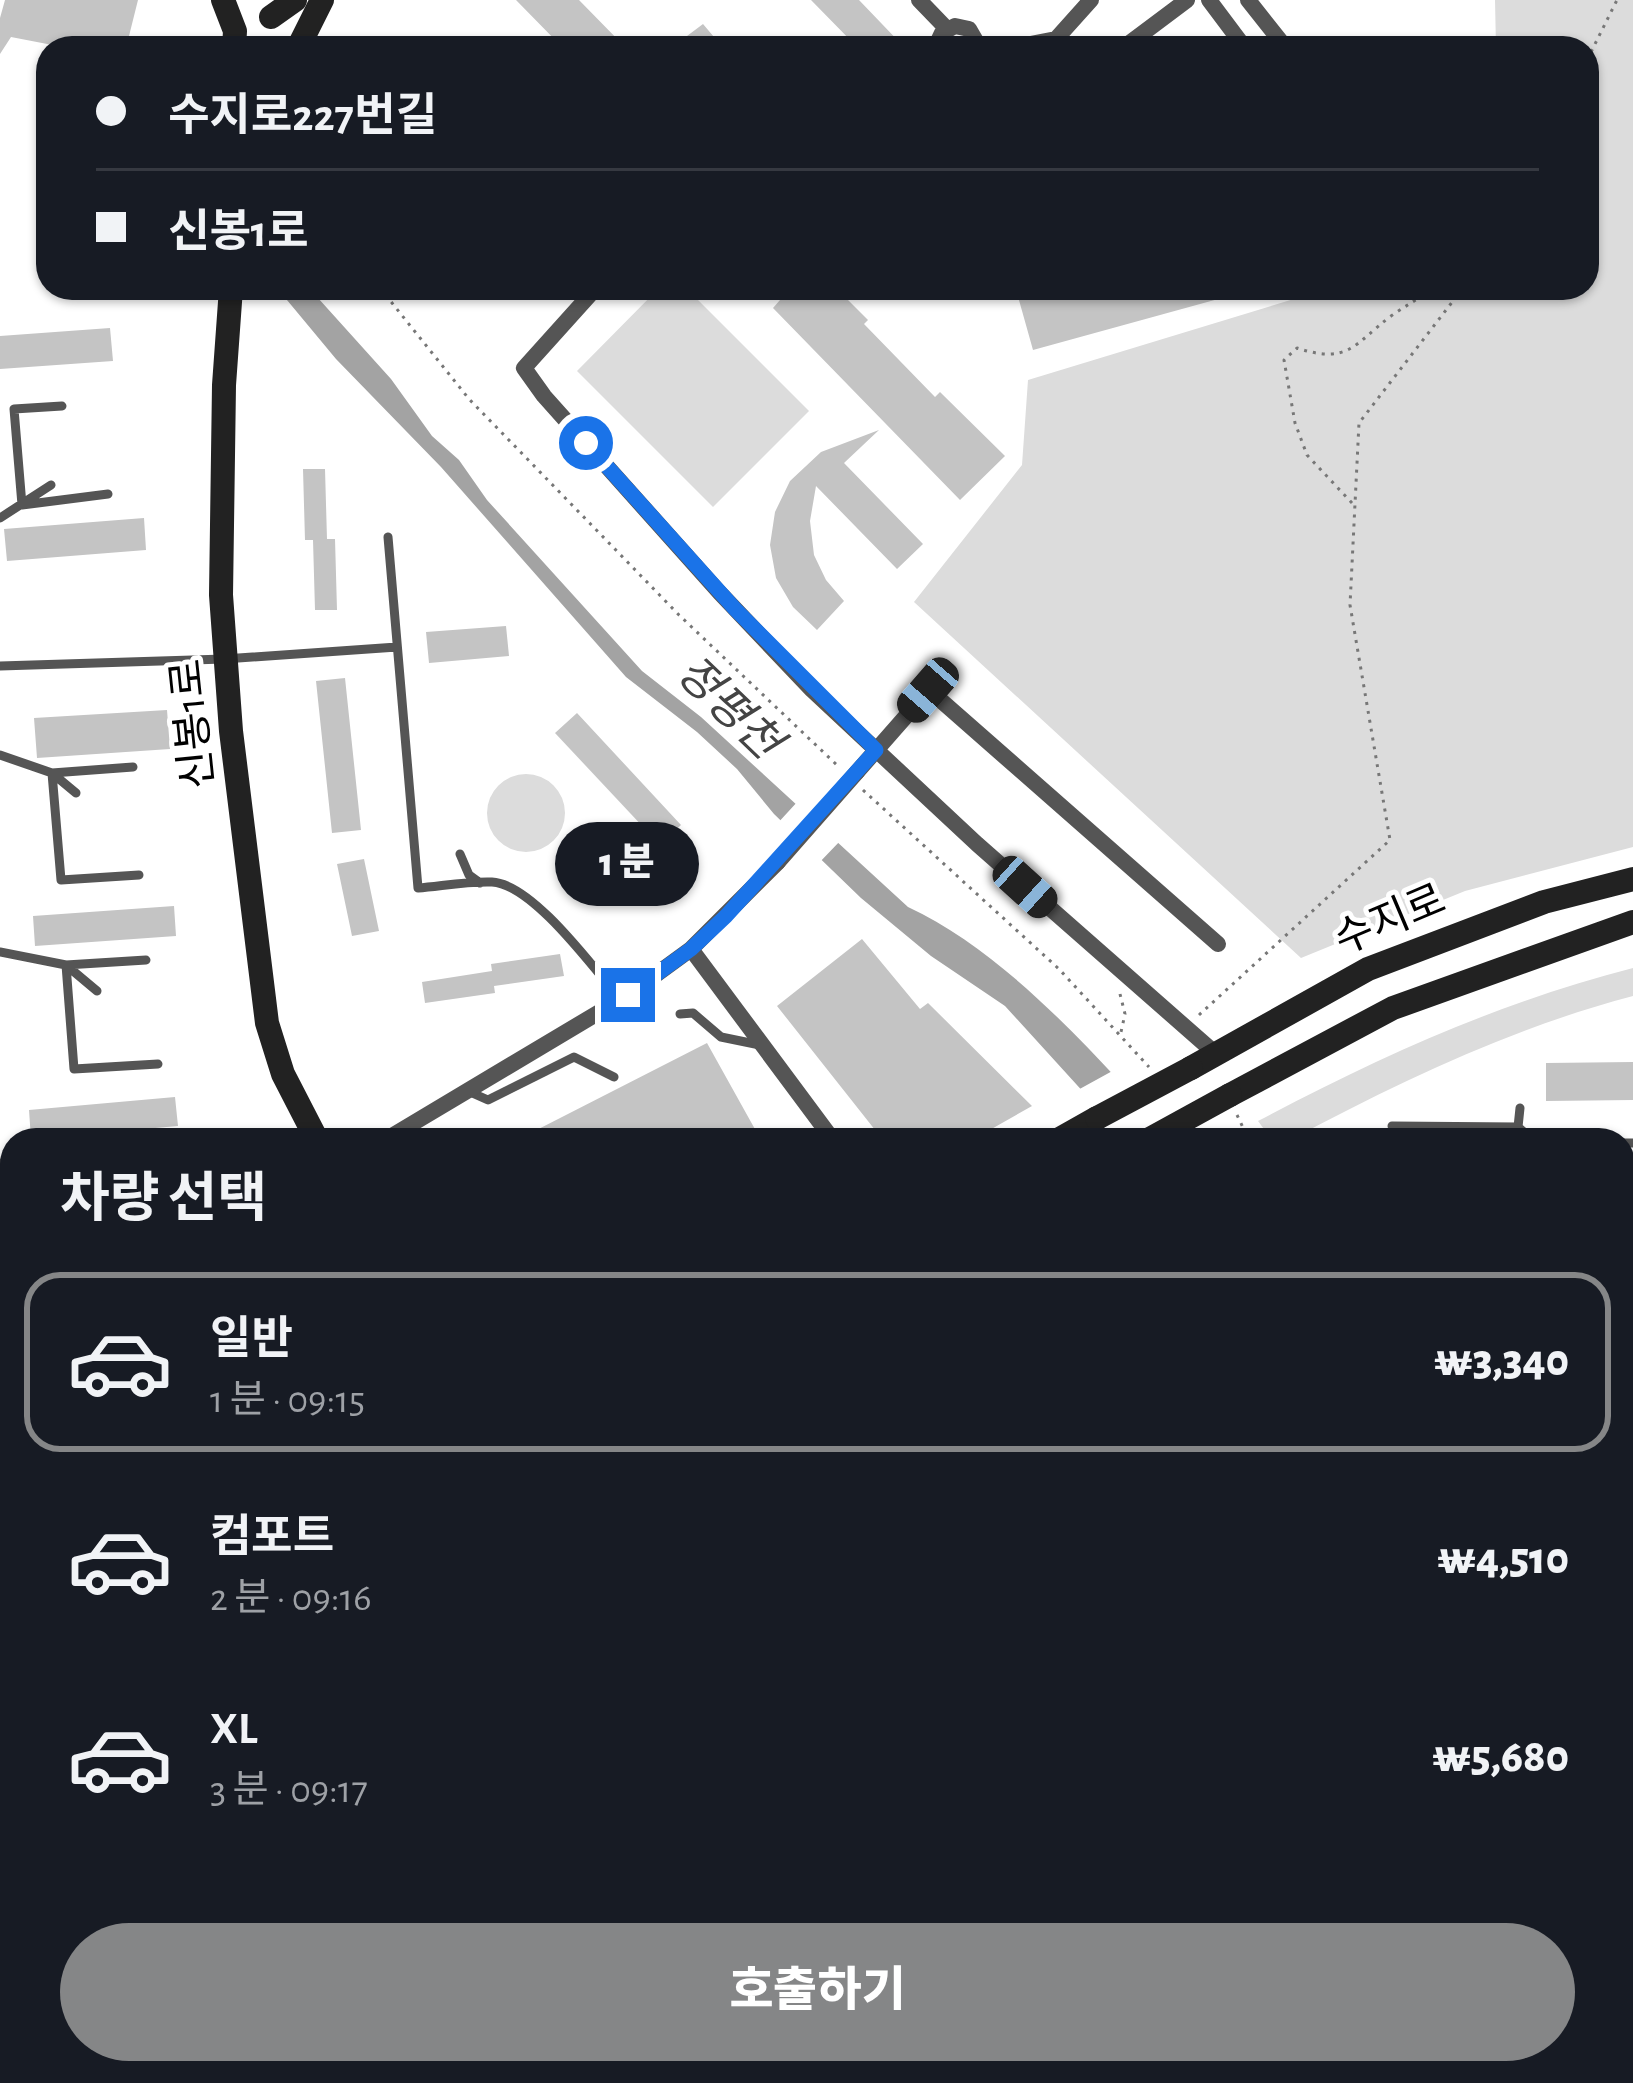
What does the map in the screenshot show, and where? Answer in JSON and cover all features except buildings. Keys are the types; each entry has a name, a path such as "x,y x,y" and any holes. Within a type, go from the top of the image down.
{"main road":[{"path":"223,0 234,36"},
{"path":"240,36 295,0"},
{"path":"304,36 322,0"},
{"name":"신봉1로","path":"230,300 222,461 224,659 265,1010 284,1074 311,1128"},
{"name":"수지로","path":"1079,1128 1368,969 1544,902 1633,879"},
{"name":"수지로","path":"1170,1128 1393,1008 1633,922"}],"street":[{"path":"919,0 947,28 969,29 973,36"},
{"path":"1059,36 1091,0"},
{"path":"1139,36 1186,0"},
{"path":"1209,0 1236,36"},
{"path":"1248,0 1276,36"},
{"path":"940,36 947,28"},
{"path":"585,300 524,368 544,396 719,592 876,750 1144,995 1216,1054"},
{"path":"407,1128 621,1000 691,949 778,862 928,690 1217,944"},
{"path":"691,949 824,1128"}],"lane":[{"path":"22,505 14,409 62,406"},
{"path":"0,518 51,484"},
{"path":"22,505 108,494"},
{"path":"388,537 418,888 503,884 532,901 621,1000"},
{"path":"0,666 224,659 397,647"},
{"path":"0,755 52,773 76,793"},
{"path":"52,773 133,767"},
{"path":"52,773 61,880 139,875"},
{"path":"460,854 469,875 481,883"},
{"path":"0,952 67,965 146,959"},
{"path":"67,965 97,992"},
{"path":"67,965 74,1069 158,1064"},
{"path":"680,1014 694,1012 721,1037 764,1046"},
{"path":"470,1092 488,1100 574,1058 614,1077"},
{"path":"1392,1126 1518,1126 1520,1108"}],"path":[{"path":"1599,36 1617,0"},
{"path":"390,300 469,398 680,615 1059,969 1157,1077"},
{"path":"1355,506 1307,455 1295,423 1284,360 1297,348 1324,357 1360,346 1415,300"},
{"path":"1186,1026 1390,840 1350,604 1359,423 1454,300"},
{"path":"1230,1095 1244,1128"}],"shaded area":[{"path":"1495,0 1633,0 1633,847 1465,891 1301,958 914,602 1022,465 1028,380 1291,300 1599,300 1599,36 1496,36"},
{"name":"정평천","path":"287,300 320,300 391,379 432,436 459,460 487,500 642,671 701,717 908,907 945,927 1017,980 1162,1128 1116,1128 1005,1006 931,956 861,898 774,814 737,769 626,677 441,467 336,359"},
{"path":"647,300 698,300 809,411 713,507 577,371"},
{"path":"526,774 554,785 565,813 554,841 526,852 498,841 487,813 498,785"},
{"path":"1633,968 1633,996 1457,1058 1313,1128 1263,1128 1258,1121 1441,1033"}],"pier":[{"path":"230,0 263,0 264,36 234,36"},
{"path":"799,800 841,840 817,865 776,825"},
{"path":"1116,1069 1170,1128 1108,1128 1076,1091"}],"route":[{"path":"586,443 736,610 876,750 726,916 691,949 628,995"}]}
